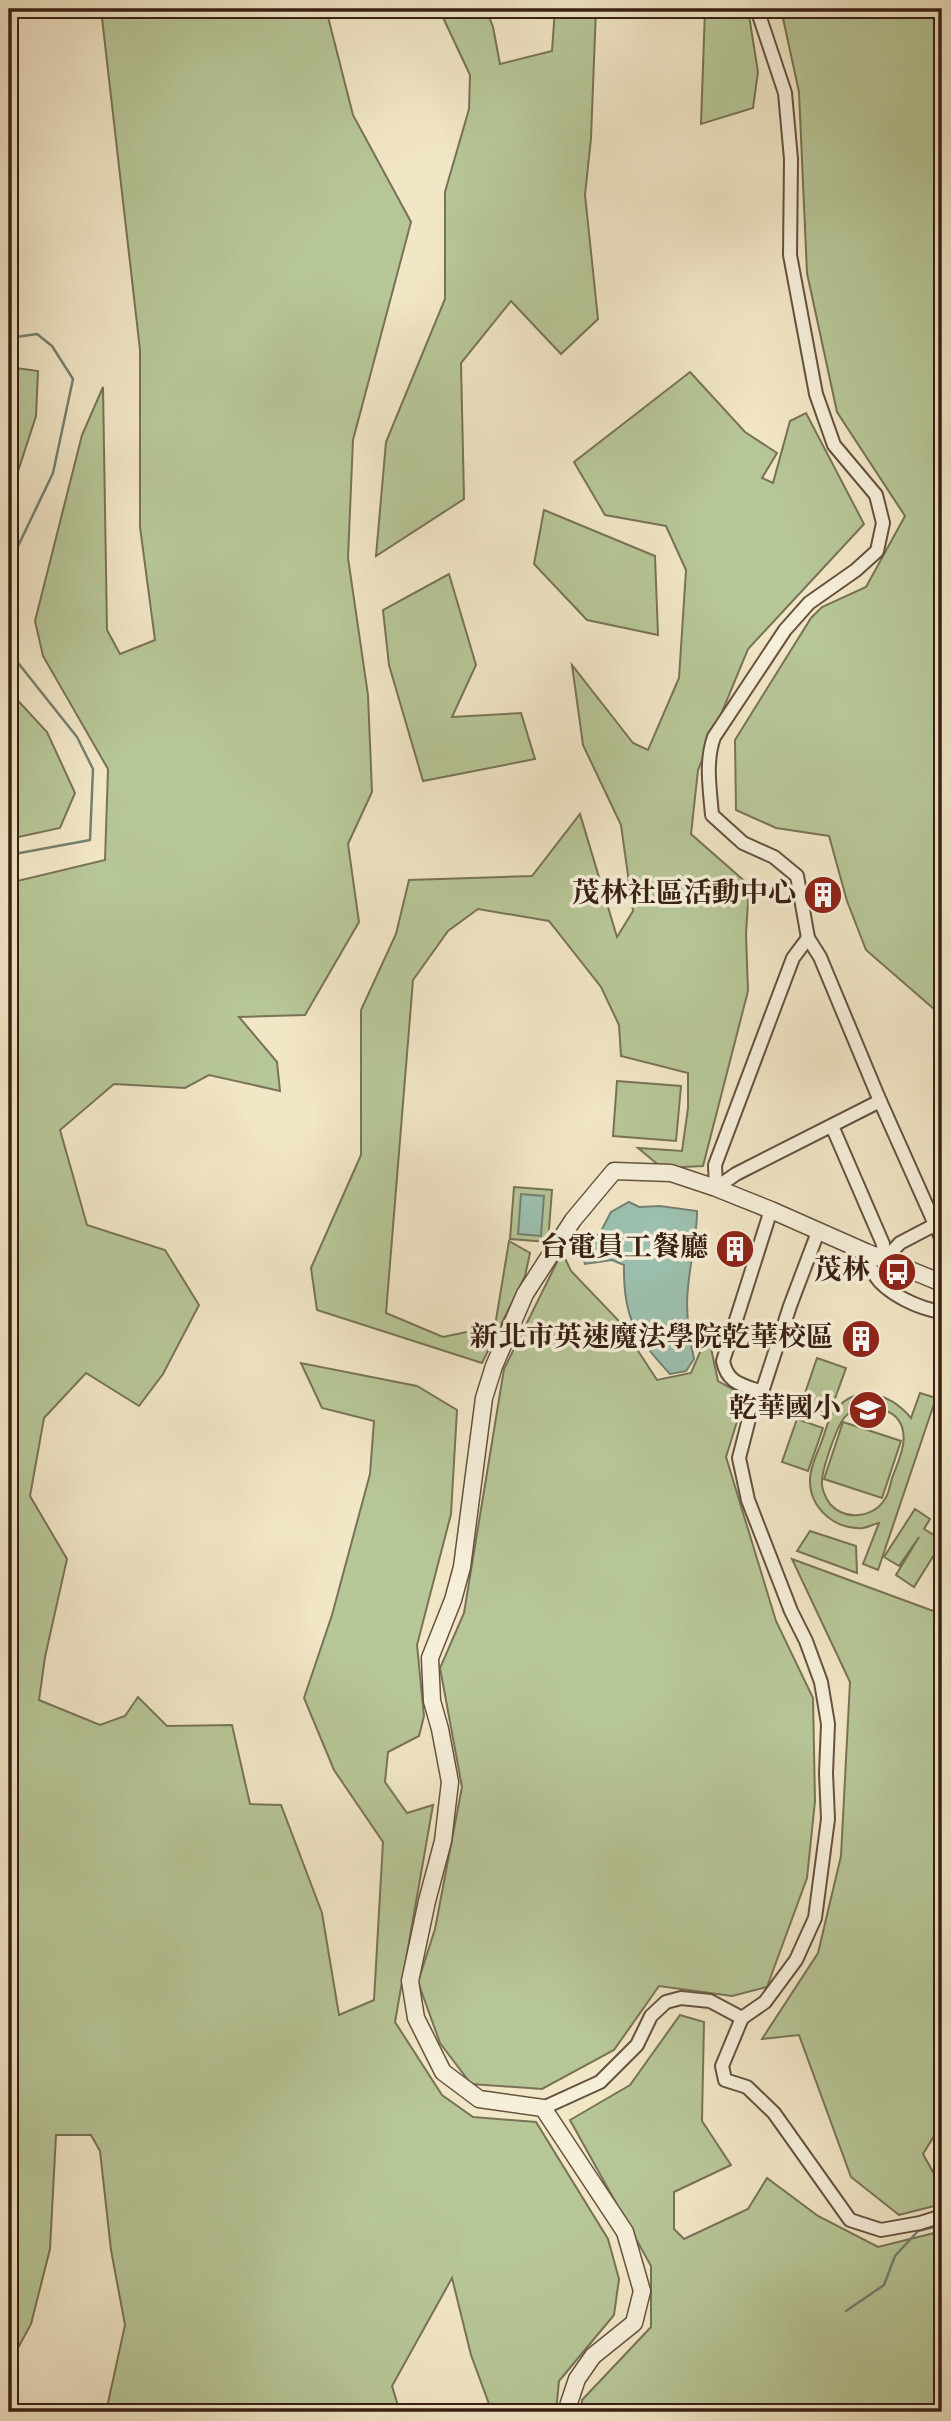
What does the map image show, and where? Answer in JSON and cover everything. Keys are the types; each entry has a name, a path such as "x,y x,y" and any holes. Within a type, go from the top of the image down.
{"street":[{"path":"757,9 785,93 791,159 790,255 816,394 834,445 876,495 883,523 877,551 856,570 809,603 785,630 715,737 709,751 712,815 743,843 774,857 797,876 808,938 820,957 880,1101 939,1222 942,1240"},
{"path":"716,1188 715,1165 793,958 808,938"},
{"path":"716,1188 736,1174 880,1101"},
{"path":"832,1126 883,1244 884,1260"},
{"path":"742,2018 710,2001 681,1998 666,2002 651,2017 637,2045 600,2082 543,2108 479,2099 443,2072 416,2018 410,1980 443,1841 450,1782 432,1701 430,1658 453,1600 462,1567 484,1398 494,1366 524,1294 573,1220 614,1171 671,1173 716,1188 942,1283"},
{"path":"762,1392 735,1382 725,1372 723,1361 771,1210"},
{"path":"884,1260 900,1243 939,1222"},
{"path":"818,1232 762,1392 750,1415 739,1458 748,1500 821,1682 828,1724 828,1819 815,1918 796,1960 765,2002 742,2018 722,2066 725,2080 747,2087 774,2113 850,2220 881,2230 942,2216"},
{"path":"866,1252 873,1273 883,1286 909,1301 942,1312"},
{"path":"543,2108 625,2232 642,2291 634,2323 593,2356 577,2379 566,2412"}],"shaded area":[{"path":"101,9 326,9 353,115 411,222 353,440 348,558 368,695 372,792 348,844 359,922 305,1015 239,1017 277,1062 280,1091 209,1075 185,1088 114,1084 60,1130 87,1225 165,1250 199,1305 163,1374 139,1406 86,1373 44,1418 30,1496 67,1559 45,1657 39,1700 100,1725 125,1716 138,1697 167,1726 232,1725 250,1804 281,1805 322,1913 339,2015 374,2000 383,1842 334,1770 304,1698 332,1615 370,1474 374,1421 322,1408 301,1363 417,1386 457,1410 451,1514 417,1645 424,1716 419,1736 388,1752 385,1782 407,1813 433,1805 395,2022 442,2095 473,2117 536,2122 608,2239 619,2279 614,2315 559,2381 556,2412 492,2412 471,2355 452,2278 392,2386 400,2412 106,2412 125,2325 111,2250 100,2151 91,2135 56,2135 50,2249 31,2324 12,2359 14,2312 9,2299 9,883 105,860 108,769 43,656 35,621 82,435 103,387 107,630 120,654 155,640 140,527 140,350"},
{"path":"439,9 486,9 493,27 500,64 552,51 555,9 596,9 591,138 585,195 598,319 561,354 511,301 461,363 464,499 376,556 386,442 445,299 445,192 469,109 470,75"},
{"path":"705,9 748,9 758,72 753,108 701,124"},
{"path":"781,9 942,9 942,1016 866,950 847,901 829,836 776,828 736,810 735,740 811,618 822,607 866,587 905,516 837,412 807,273 799,92"},
{"path":"9,367 38,371 36,416 9,499"},
{"path":"690,372 745,432 777,453 762,478 773,483 790,421 806,413 864,524 748,649 698,770 691,834 749,885 746,934 748,991 703,1166 662,1168 638,1148 682,1151 688,1108 688,1073 621,1056 619,1025 601,987 549,921 478,909 448,931 413,980 386,1313 443,1337 495,1326 509,1241 530,1253 525,1276 482,1363 317,1310 311,1268 361,1155 361,1010 396,934 409,880 532,876 580,814 617,937 633,911 621,825 583,745 572,665 633,743 648,750 679,678 686,570 666,526 605,515 574,462"},
{"path":"544,510 655,556 658,635 587,620 534,564"},
{"path":"449,574 476,665 452,717 521,713 535,759 423,781 389,665 383,610"},
{"path":"9,691 47,732 75,793 60,828 9,839"},
{"path":"617,1081 681,1086 676,1141 613,1136"},
{"path":"514,1187 552,1190 548,1242 510,1239"},
{"path":"521,1194 544,1196 541,1236 518,1234"},
{"path":"629,1202 639,1207 660,1206 697,1211 687,1306 694,1359 686,1371 670,1374 640,1337 626,1299 624,1265 612,1260 585,1264 581,1251 600,1233 611,1212"},
{"path":"562,1252 571,1271 618,1320 657,1380 691,1373 708,1334 718,1381 745,1396 726,1457 776,1621 813,1698 815,1801 807,1878 767,1987 732,1996 659,1986 614,2050 542,2089 471,2084 440,2043 418,1982 435,1929 462,1787 440,1668 464,1613 504,1369"},
{"path":"817,1358 846,1368 829,1415 801,1405"},
{"path":"920,1393 936,1398 878,1570 863,1564 879,1523 853,1528 826,1515 819,1508 811,1490 811,1470 831,1416 842,1403 852,1397 863,1394 884,1397 911,1418","holes":["867,1406 896,1417 903,1431 903,1447 885,1499 873,1510 851,1515 830,1504 823,1489 822,1478 830,1450 844,1418 848,1413"]},
{"path":"797,1419 823,1428 808,1471 782,1462"},
{"path":"843,1422 901,1441 882,1498 824,1479"},
{"path":"915,1509 930,1519 924,1529 942,1542 914,1587 896,1575 919,1537 899,1566 884,1557"},
{"path":"810,1531 856,1546 857,1573 797,1551"},
{"path":"792,1559 936,1612 942,1605 942,2123 923,2154 942,2188 942,2204 899,2215 851,2177 799,2035 762,2039 818,1953 841,1856 850,1682"},
{"path":"680,2015 704,2022 702,2121 731,2165 674,2192 674,2229 684,2239 748,2209 767,2178 818,2216 878,2247 942,2231 942,2412 582,2412 582,2400 651,2327 651,2266 570,2120 630,2085"}],"waterway":[{"path":"9,338 37,334 52,346 73,379 53,473 9,565"},
{"path":"9,635 11,654 77,737 93,769 90,840 9,855"},
{"path":"846,2311 884,2285 895,2256 918,2231 942,2225"}],"place":[{"name":"茂林社區活動中心","path":"823,895"},
{"name":"台電員工餐廳","path":"735,1249"},
{"name":"茂林","path":"897,1272"},
{"name":"新北市英速魔法學院乾華校區","path":"861,1339"},
{"name":"乾華國小","path":"868,1410"}]}
